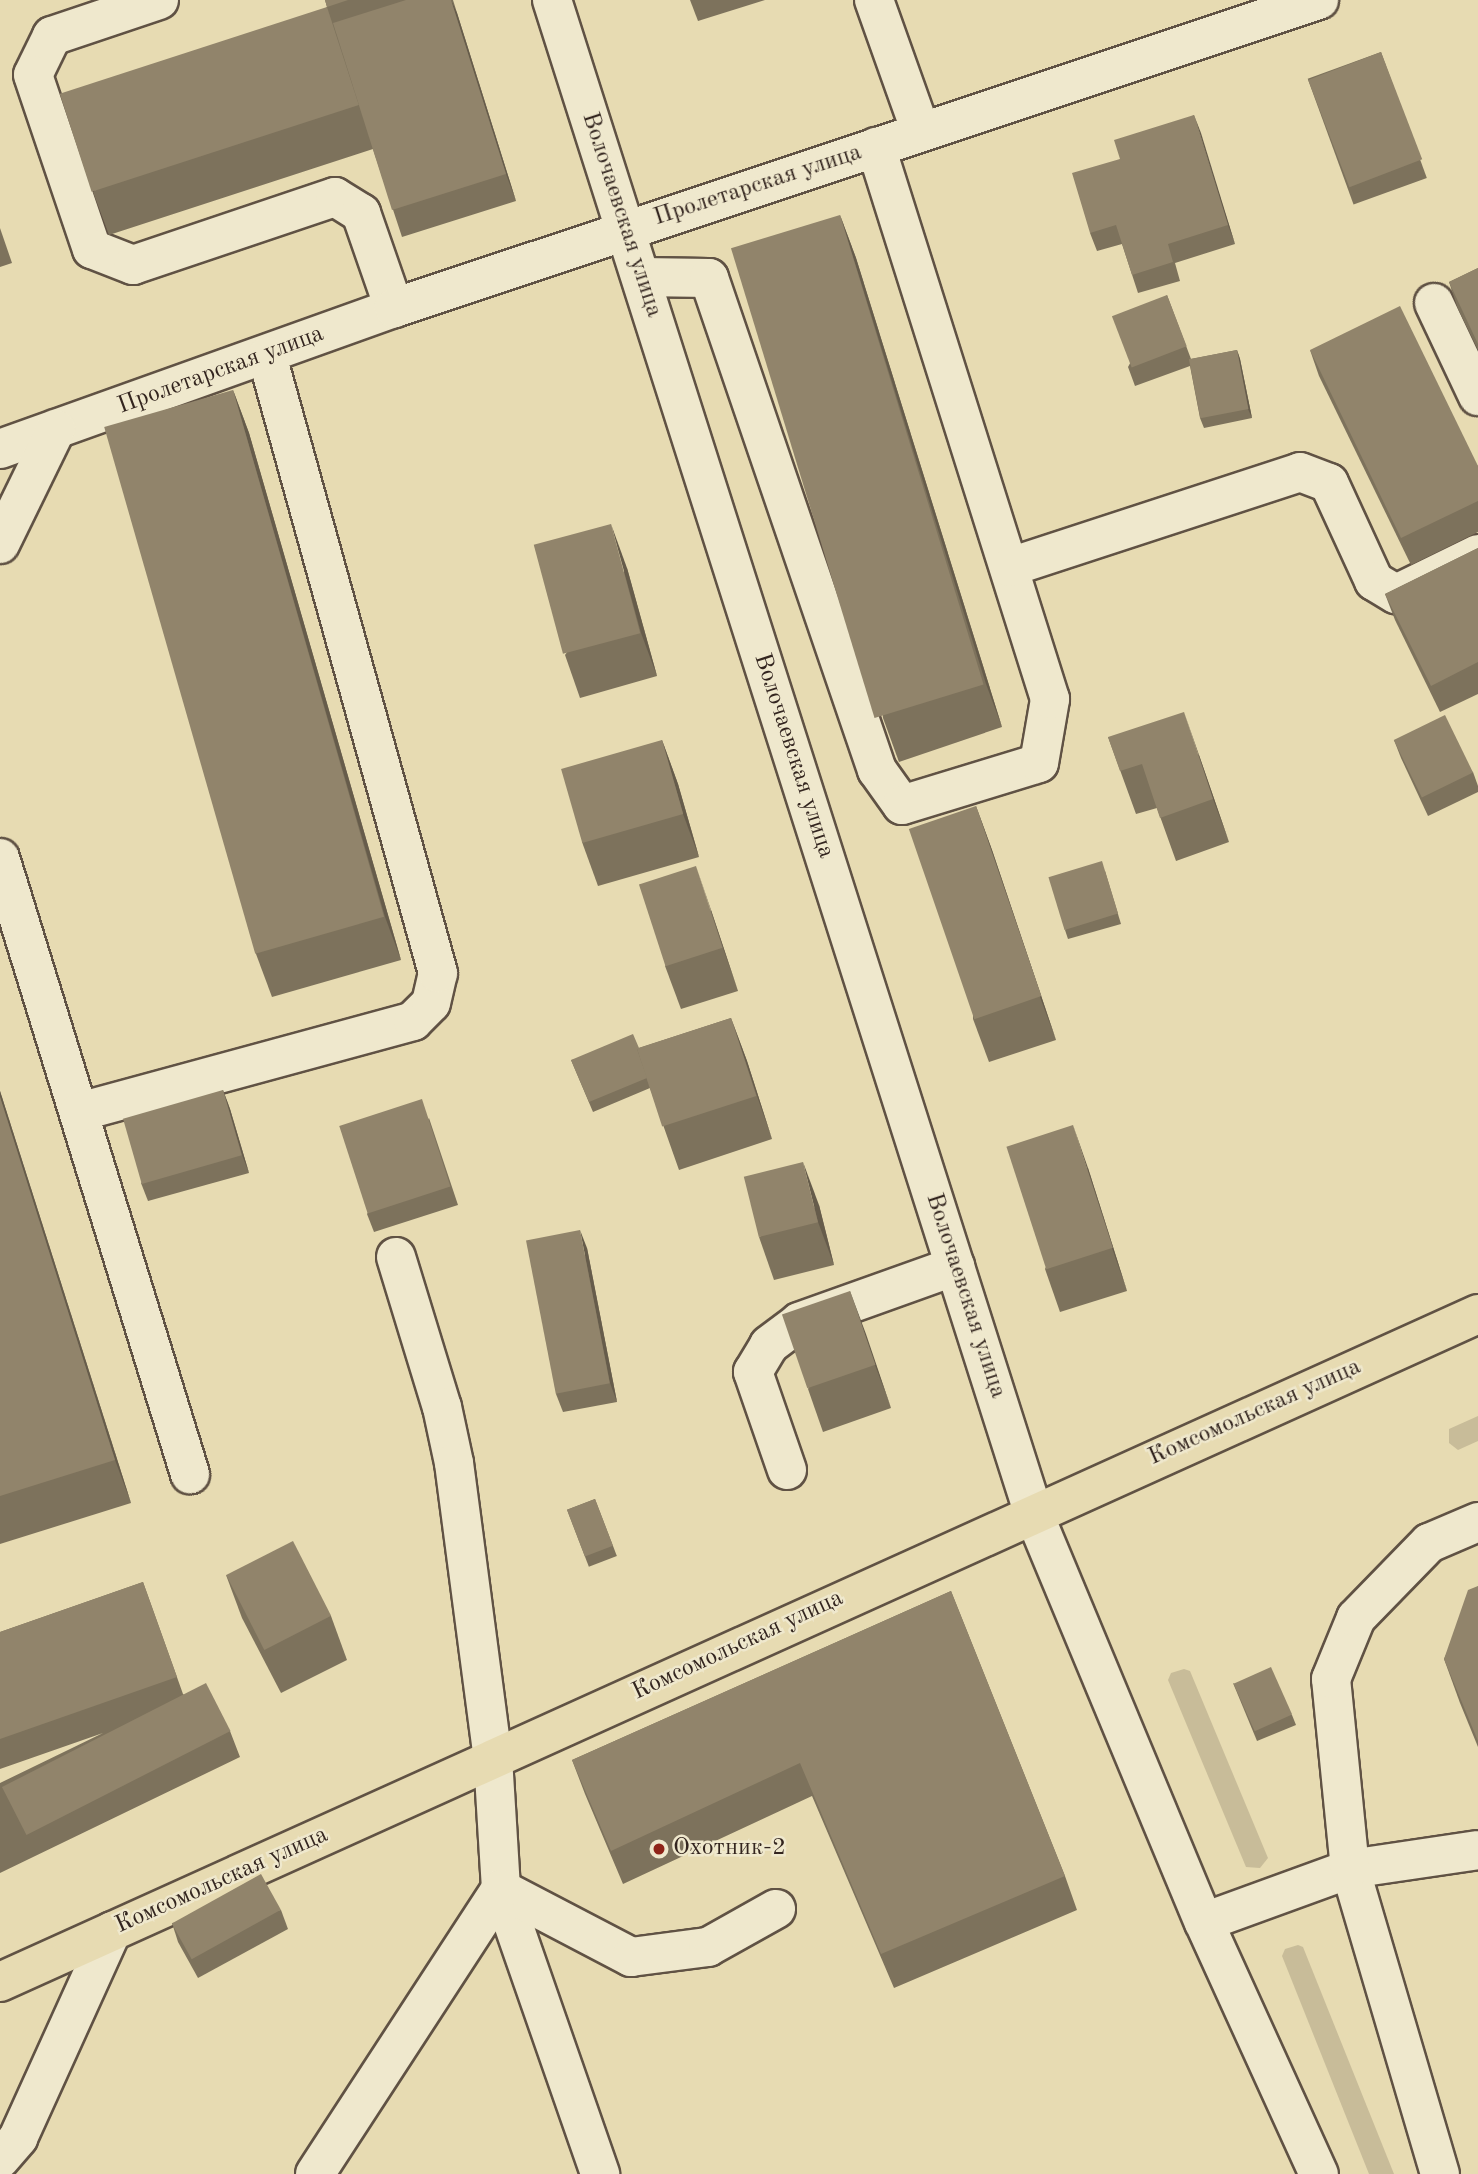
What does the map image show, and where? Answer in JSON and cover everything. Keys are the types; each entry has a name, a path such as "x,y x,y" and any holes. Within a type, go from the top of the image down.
{"main road":[{"name":"Комсомольская улица","path":"0,1982 1033,1512 1478,1314"}],"street":[{"path":"159,0 52,36 33,75 93,249 133,265 335,197 361,213 394,309"},
{"name":"Волочаевская улица","path":"552,0 1033,1512 1204,1922 1319,2174"},
{"name":"Пролетарская улица","path":"0,449 394,309 1320,0"},
{"path":"878,1 921,132"},
{"path":"641,276 709,278 877,770 902,805 1039,763 1049,699 1010,567 876,147"},
{"path":"1434,303 1478,396"},
{"path":"79,1112 413,1021 431,1003 438,973 267,356"},
{"path":"0,544 56,429"},
{"path":"1010,567 1300,472 1329,483 1374,581 1396,594 1478,554"},
{"path":"0,858 190,1474"},
{"path":"396,1257 442,1407 454,1463 494,1758 501,1889 600,2174"},
{"path":"787,1470 753,1372 769,1345 799,1322 955,1266"},
{"path":"1440,2174 1350,1869 1331,1679 1356,1618 1429,1543 1478,1522"},
{"path":"1204,1922 1350,1869 1478,1850"},
{"path":"501,1889 631,1957 708,1947 776,1909"},
{"path":"315,2174 501,1889"},
{"path":"0,2159 18,2138 112,1931"}],"shaded area":[{"path":"1478,1416 1478,1441 1458,1450 1449,1443 1449,1429"},
{"path":"1184,1669 1190,1671 1268,1858 1260,1868 1246,1867 1168,1680 1171,1673"},
{"path":"1298,1945 1303,1947 1394,2174 1369,2174 1282,1956 1285,1949"}],"building":[{"path":"325,0 348,0 327,7"},
{"path":"406,0 451,0 506,174 392,210 333,23"},
{"path":"327,7 359,105 92,192 60,94"},
{"path":"1381,52 1422,159 1349,187 1308,80"},
{"path":"1194,115 1228,225 1168,244 1173,262 1132,275 1116,225 1090,233 1072,173 1120,159 1114,140"},
{"path":"840,215 984,685 875,718 731,248"},
{"path":"1478,268 1478,344 1449,282"},
{"path":"1167,295 1187,346 1132,367 1112,316"},
{"path":"1400,306 1478,466 1478,501 1401,538 1310,350"},
{"path":"1237,350 1248,409 1200,418 1189,359"},
{"path":"233,390 384,917 255,954 104,427"},
{"path":"611,524 640,633 563,654 534,545"},
{"path":"1478,548 1478,662 1431,686 1385,594"},
{"path":"1184,712 1213,799 1160,818 1142,764 1120,771 1108,737"},
{"path":"1445,715 1473,773 1422,798 1394,740"},
{"path":"662,740 683,814 582,843 561,769"},
{"path":"976,806 1041,996 974,1019 909,829"},
{"path":"1102,861 1118,914 1065,930 1048,877"},
{"path":"696,866 723,948 666,966 639,885"},
{"path":"731,1018 756,1096 662,1127 637,1049"},
{"path":"633,1034 647,1078 589,1102 571,1060"},
{"path":"223,1090 242,1155 142,1184 123,1119"},
{"path":"0,1097 115,1460 0,1496"},
{"path":"422,1099 450,1186 368,1213 339,1126"},
{"path":"1073,1125 1113,1248 1046,1269 1006,1147"},
{"path":"803,1162 818,1222 759,1237 744,1177"},
{"path":"580,1230 610,1383 556,1394 526,1240"},
{"path":"850,1291 875,1365 807,1388 782,1314"},
{"path":"595,1499 613,1546 585,1556 567,1510"},
{"path":"293,1541 331,1616 264,1650 226,1575"},
{"path":"143,1582 177,1677 0,1739 0,1632"},
{"path":"1478,1586 1478,1741 1444,1659 1468,1590"},
{"path":"951,1591 1065,1876 881,1954 800,1763 611,1851 572,1760"},
{"path":"1271,1667 1292,1715 1255,1731 1234,1684"},
{"path":"206,1683 231,1731 26,1835 2,1787"},
{"path":"261,1874 281,1910 192,1959 172,1923"}],"place":[{"name":"Охотник-2","path":"659,1849"}]}
